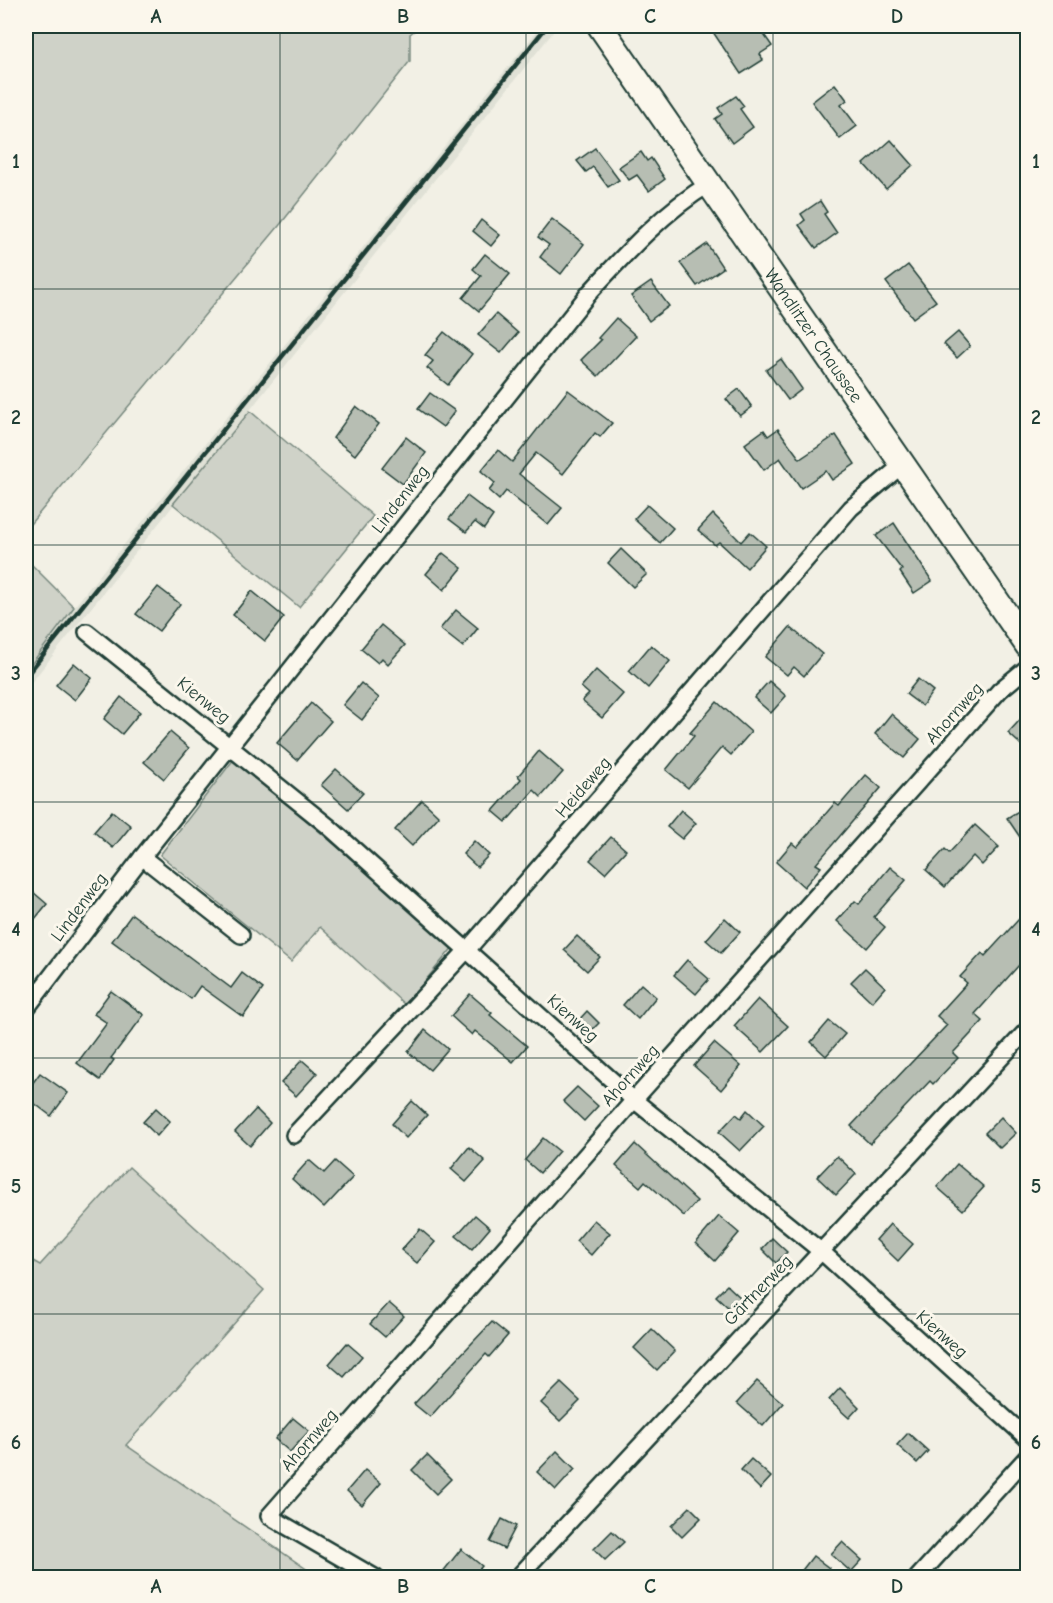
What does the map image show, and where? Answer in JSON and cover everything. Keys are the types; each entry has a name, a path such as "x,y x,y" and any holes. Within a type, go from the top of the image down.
{"main road":[{"name":"Wandlitzer Chaussee","path":"600,26 1028,646"}],"street":[{"name":"Lindenweg","path":"26,1009 142,856 590,292 629,250 677,207 709,184"},
{"name":"Heideweg","path":"294,1135 468,949 851,508 902,465"},
{"name":"Kienweg","path":"87,632 328,826 634,1100 822,1252 1028,1439"},
{"name":"Ahornweg","path":"376,1578 269,1516 634,1100 1000,690 1028,667"},
{"path":"142,856 241,935"},
{"name":"Gärtnerweg","path":"517,1578 1028,1029"},
{"path":"917,1578 1028,1456"}],"shaded area":[{"path":"26,26 420,26 410,34 410,61 279,226 26,529"},
{"path":"541,26 558,26 26,689 26,671 74,607"},
{"path":"250,411 373,516 299,607 173,504"},
{"path":"26,559 74,607 26,671"},
{"path":"234,759 454,946 405,1005 320,927 291,962 160,855"},
{"path":"129,1167 264,1290 126,1445 318,1577 26,1577 26,1257 40,1265"}],"building":[{"path":"709,26 758,26 772,46 760,54 763,60 741,74"},
{"path":"835,84 847,100 841,105 857,126 840,139 812,102"},
{"path":"736,96 744,106 740,109 753,127 732,143 715,119 722,114 718,108"},
{"path":"891,140 913,165 886,189 864,164"},
{"path":"595,148 619,180 608,187 593,167 586,172 577,161"},
{"path":"641,152 647,161 651,158 665,179 649,191 637,175 629,180 619,167"},
{"path":"820,201 827,212 824,214 837,233 816,248 799,225 805,220 801,214"},
{"path":"552,219 584,244 561,274 540,257 549,245 538,237"},
{"path":"481,220 500,235 491,246 473,231"},
{"path":"707,244 723,268 697,286 680,263"},
{"path":"485,254 510,274 479,311 463,298 481,276 473,269"},
{"path":"908,265 936,301 913,318 886,282"},
{"path":"651,282 669,306 649,321 631,296"},
{"path":"496,314 518,333 501,353 478,335"},
{"path":"616,318 636,336 598,376 581,360 601,340 598,338"},
{"path":"444,332 472,354 448,385 427,368 433,361 425,355"},
{"path":"958,332 970,346 957,358 944,344"},
{"path":"781,359 802,389 788,400 766,370"},
{"path":"739,389 752,407 740,416 726,399"},
{"path":"568,390 612,423 600,437 595,433 563,474 536,453 519,474 562,508 548,525 506,491 499,500 489,491 495,483 481,471 498,450 512,462"},
{"path":"430,393 455,411 443,427 418,409"},
{"path":"356,406 379,424 355,455 333,438"},
{"path":"778,429 800,459 836,435 855,464 832,480 826,471 801,488 780,458 764,470 745,444 764,430 768,436"},
{"path":"406,437 426,453 403,484 382,468"},
{"path":"467,496 493,516 484,529 475,522 466,532 449,519"},
{"path":"647,505 673,528 660,543 634,519"},
{"path":"713,514 741,542 750,532 766,546 747,568 719,542 715,545 698,530"},
{"path":"894,523 932,581 914,593 900,572 902,570 876,536"},
{"path":"621,549 647,574 633,587 608,563"},
{"path":"443,553 462,568 444,590 426,574"},
{"path":"158,587 180,604 159,631 136,614"},
{"path":"252,591 284,617 265,641 233,615"},
{"path":"456,610 478,628 463,647 440,629"},
{"path":"381,625 405,645 388,664 382,658 378,663 361,649"},
{"path":"790,627 822,654 804,676 794,667 787,675 765,657"},
{"path":"651,645 670,661 648,688 629,671"},
{"path":"74,663 92,678 75,700 56,685"},
{"path":"596,670 623,694 602,718 582,701 589,694 581,687"},
{"path":"918,679 933,691 922,706 906,694"},
{"path":"769,681 786,696 771,713 754,698"},
{"path":"361,683 379,698 362,720 343,705"},
{"path":"121,697 140,712 122,734 104,719"},
{"path":"717,702 751,732 731,755 722,747 688,788 666,770 694,736 690,733"},
{"path":"311,703 331,721 297,760 277,743"},
{"path":"1028,711 1028,751 1008,733"},
{"path":"891,714 920,739 904,758 875,734"},
{"path":"170,732 189,748 164,779 144,762"},
{"path":"539,751 563,772 541,797 534,790 506,822 493,811 521,779 518,776"},
{"path":"336,769 363,793 348,809 321,785"},
{"path":"866,775 881,788 816,864 821,867 804,887 776,862 792,843 797,847 835,803 839,806"},
{"path":"422,800 439,816 412,846 395,830"},
{"path":"1028,805 1028,849 1007,818"},
{"path":"681,810 696,823 682,839 667,827"},
{"path":"112,811 131,826 113,848 94,832"},
{"path":"975,825 999,847 982,865 973,856 945,887 926,870 945,849 949,853"},
{"path":"611,837 626,850 605,873 590,860"},
{"path":"474,841 489,855 477,867 463,854"},
{"path":"890,867 906,880 874,917 885,927 867,948 837,921 855,901 859,904"},
{"path":"26,886 47,904 26,930"},
{"path":"132,914 231,988 242,973 263,989 243,1017 200,986 191,999 112,941"},
{"path":"725,918 740,932 721,953 706,940"},
{"path":"1019,919 1028,927 1028,971 1020,964 975,1014 983,1021 953,1053 958,1058 933,1084 930,1081 870,1144 851,1126 947,1025 937,1016 967,983 960,977 982,953 985,956"},
{"path":"577,936 600,957 587,971 564,950"},
{"path":"687,960 709,979 696,994 674,975"},
{"path":"865,968 885,987 872,1002 851,982"},
{"path":"641,984 656,997 638,1019 623,1005"},
{"path":"111,991 144,1015 111,1058 114,1060 100,1080 77,1063 107,1023 94,1014"},
{"path":"470,994 492,1013 490,1015 527,1046 513,1062 475,1031 472,1035 451,1016"},
{"path":"758,999 788,1026 763,1052 734,1026"},
{"path":"587,1011 599,1023 589,1033 577,1022"},
{"path":"829,1021 845,1034 826,1056 811,1042"},
{"path":"425,1030 448,1049 430,1070 408,1052"},
{"path":"714,1043 741,1066 721,1090 694,1066"},
{"path":"302,1060 317,1073 296,1096 281,1083"},
{"path":"40,1073 68,1093 51,1116 26,1097 26,1092"},
{"path":"577,1087 598,1106 584,1121 563,1101"},
{"path":"412,1101 427,1115 406,1138 392,1124"},
{"path":"156,1108 170,1121 157,1136 143,1122"},
{"path":"256,1109 270,1123 250,1146 235,1132"},
{"path":"747,1110 764,1126 740,1151 719,1132 736,1114 741,1118"},
{"path":"1001,1117 1016,1133 1000,1148 985,1133"},
{"path":"543,1138 559,1151 540,1173 525,1160"},
{"path":"635,1144 697,1201 684,1216 645,1181 640,1187 616,1166"},
{"path":"469,1147 485,1161 466,1182 451,1169"},
{"path":"837,1156 856,1174 836,1195 817,1177"},
{"path":"309,1160 324,1173 335,1161 353,1177 324,1208 292,1179"},
{"path":"957,1164 984,1187 963,1210 937,1187"},
{"path":"475,1215 490,1228 472,1249 456,1236"},
{"path":"719,1216 739,1233 715,1261 696,1243"},
{"path":"594,1220 610,1233 591,1255 576,1241"},
{"path":"890,1224 913,1244 898,1261 876,1240"},
{"path":"420,1229 435,1242 417,1263 401,1250"},
{"path":"772,1238 787,1252 776,1263 762,1249"},
{"path":"727,1285 742,1299 731,1310 716,1296"},
{"path":"389,1303 404,1316 385,1337 370,1324"},
{"path":"492,1322 508,1335 489,1357 486,1354 430,1417 414,1404"},
{"path":"652,1329 675,1351 657,1370 634,1348"},
{"path":"347,1343 362,1356 344,1377 329,1364"},
{"path":"757,1381 783,1403 763,1426 737,1403"},
{"path":"561,1383 580,1401 560,1421 541,1403"},
{"path":"840,1388 859,1407 849,1418 829,1400"},
{"path":"293,1418 309,1431 290,1452 275,1439"},
{"path":"908,1433 928,1451 917,1463 897,1445"},
{"path":"557,1451 575,1469 556,1490 537,1472"},
{"path":"427,1455 451,1479 436,1494 412,1470"},
{"path":"751,1459 771,1477 760,1489 741,1470"},
{"path":"365,1470 381,1483 362,1505 347,1491"},
{"path":"690,1507 701,1518 682,1537 671,1526"},
{"path":"502,1519 516,1526 504,1549 490,1542"},
{"path":"612,1531 624,1542 605,1560 594,1549"},
{"path":"842,1542 862,1560 851,1572 831,1554"},
{"path":"461,1549 482,1566 472,1578 438,1578"},
{"path":"813,1556 829,1568 823,1578 796,1578"}],"railway":[{"path":"26,676 547,26"}]}
